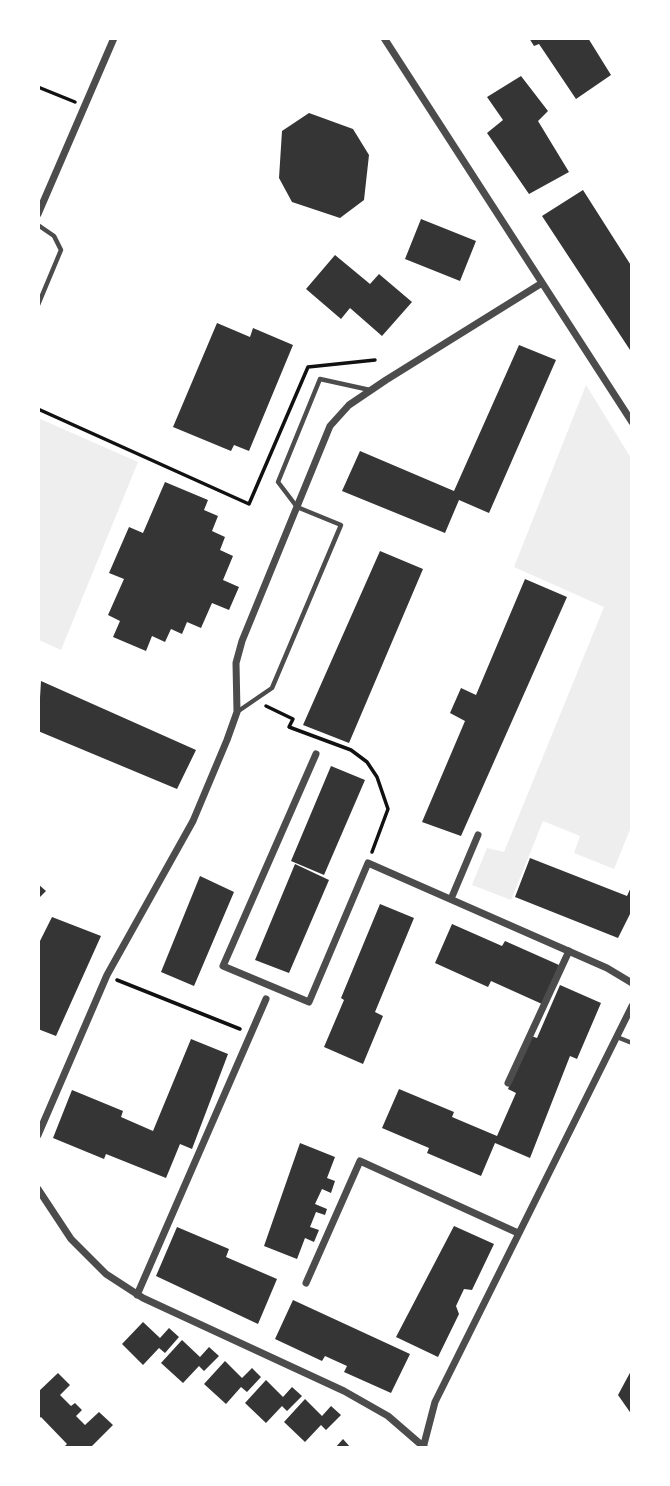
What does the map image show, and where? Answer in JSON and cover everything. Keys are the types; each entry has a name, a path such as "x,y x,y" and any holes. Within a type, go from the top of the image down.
{"street":[{"path":"38,214 114,38"},
{"path":"384,38 632,422"},
{"path":"38,1135 107,975 193,821 237,712 236,663 242,641 330,426 339,413 370,390 542,283"},
{"path":"316,754 223,967 309,1002 368,863 569,951 632,983"},
{"path":"451,899 478,835"},
{"path":"508,1083 569,951"},
{"path":"137,1295 266,999"},
{"path":"38,1189 71,1239 106,1274 137,1295 344,1391 388,1416 424,1447 435,1402 632,1006"},
{"path":"306,1283 360,1161 519,1233"}],"lane":[{"path":"38,225 54,236 61,250 38,305"},
{"path":"237,712 272,688 341,525 297,508 278,482 320,379 370,390"},
{"path":"617,1037 632,1044"}],"path":[{"path":"38,87 85,106"},
{"path":"38,409 249,504 308,367 375,360"},
{"path":"254,700 293,719 289,727 351,750 367,762 377,777 388,809 368,863"},
{"path":"107,975 252,1033"}],"shaded area":[{"path":"586,385 631,458 631,827 614,869 574,853 580,836 543,821 511,900 472,885 487,848 504,852 604,607 514,567"},
{"path":"38,418 138,462 61,650 39,640"}],"building":[{"path":"529,38 588,38 611,75 576,99 539,44 534,46"},
{"path":"521,76 548,111 538,121 569,172 529,194 487,133 503,120 487,97"},
{"path":"309,113 353,129 369,155 364,200 340,218 292,202 279,178 282,131"},
{"path":"583,190 632,267 632,353 542,216"},
{"path":"421,219 476,241 460,281 405,259"},
{"path":"335,255 370,284 379,274 412,302 382,336 350,308 341,319 306,289"},
{"path":"217,323 250,337 253,328 293,345 249,451 234,445 231,451 173,427"},
{"path":"519,345 556,360 489,513 459,500 445,533 342,491 360,451 454,491"},
{"path":"165,482 208,500 204,510 218,516 212,531 225,537 220,550 233,556 223,580 239,587 229,610 212,603 201,628 187,622 182,634 171,629 165,642 152,636 146,651 113,637 120,621 108,615 124,579 109,573 129,527 143,533"},
{"path":"380,551 423,569 349,743 303,725"},
{"path":"525,579 567,597 461,836 422,822 465,721 450,713 461,688 476,695"},
{"path":"41,681 196,750 177,789 38,731"},
{"path":"331,766 365,780 324,875 291,861"},
{"path":"530,858 627,896 632,885 632,910 618,938 515,897"},
{"path":"295,864 329,880 289,973 255,960"},
{"path":"200,876 234,892 194,986 161,972"},
{"path":"38,884 46,891 38,899"},
{"path":"380,904 414,918 375,1012 383,1016 363,1064 324,1047"},
{"path":"52,917 101,936 56,1036 38,1029 38,945"},
{"path":"452,924 502,946 505,941 559,965 542,1004 491,981 488,987 435,963"},
{"path":"560,985 601,1003 577,1059 570,1056 530,1158 495,1143 481,1176 427,1153 429,1148 382,1128 399,1089 454,1112 452,1117 497,1136 516,1093 508,1089 531,1036 537,1038"},
{"path":"191,1039 228,1054 192,1149 180,1144 166,1178 106,1154 104,1159 53,1138 72,1090 123,1111 121,1117 153,1131"},
{"path":"300,1143 335,1157 327,1178 335,1181 331,1193 322,1189 315,1204 327,1209 325,1215 316,1212 310,1227 319,1230 314,1242 305,1238 297,1259 264,1246"},
{"path":"454,1226 494,1244 472,1290 464,1289 456,1306 459,1314 438,1357 396,1337"},
{"path":"177,1227 229,1249 226,1257 277,1279 258,1324 156,1276"},
{"path":"293,1300 410,1354 391,1393 344,1372 347,1366 325,1356 322,1361 275,1339"},
{"path":"143,1322 160,1338 169,1328 179,1337 165,1353 159,1348 143,1365 122,1344"},
{"path":"182,1340 200,1357 209,1347 219,1356 204,1371 199,1366 183,1383 161,1363"},
{"path":"225,1361 242,1378 252,1368 261,1377 247,1392 241,1387 226,1404 204,1384"},
{"path":"632,1369 632,1415 618,1395"},
{"path":"58,1373 70,1385 60,1395 71,1406 75,1403 82,1410 76,1416 85,1425 99,1412 113,1425 90,1448 63,1448 67,1444 41,1417 38,1419 38,1392"},
{"path":"266,1380 283,1397 292,1387 302,1396 287,1411 282,1406 266,1423 245,1403"},
{"path":"305,1399 322,1416 331,1406 341,1415 326,1430 321,1425 305,1442 284,1422"},
{"path":"343,1439 351,1448 335,1448"}]}
